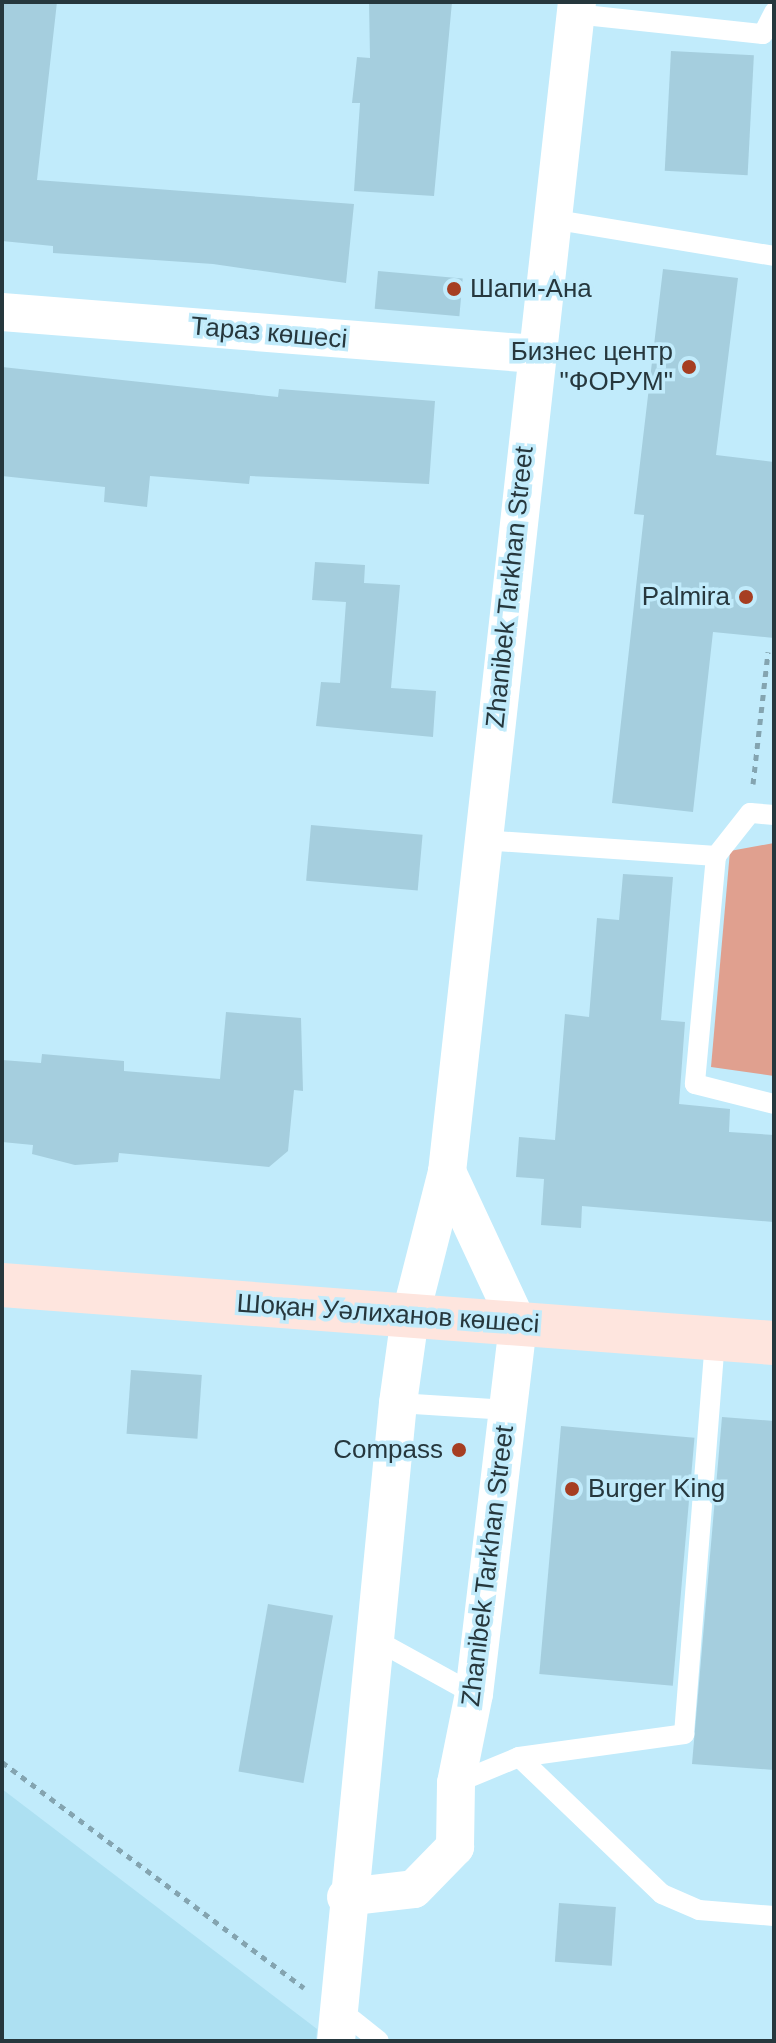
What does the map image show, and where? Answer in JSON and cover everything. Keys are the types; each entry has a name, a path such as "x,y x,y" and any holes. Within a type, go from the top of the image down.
{"main road":[{"name":"Шоқан Уәлиханов көшесі","path":"2,1285 774,1343"}],"street":[{"name":"Zhanibek Tarkhan Street","path":"338,2025 346,1897 376,1640 398,1403 410,1317 447,1172 576,8"},
{"name":"Тараз көшесі","path":"2,312 536,354"},
{"path":"447,1172 518,1324"},
{"name":"Zhanibek Tarkhan Street","path":"346,1897 414,1889 436,1873 455,1847 456,1783 474,1694 518,1324"}],"lane":[{"path":"576,8 763,34 774,12"},
{"path":"551,219 625,226 774,256"},
{"path":"774,815 750,813 716,856 695,1084 774,1104"},
{"path":"482,840 716,856"},
{"path":"456,1783 519,1757 684,1734 715,1339"},
{"path":"398,1403 508,1410"},
{"path":"376,1640 474,1694"},
{"path":"519,1757 662,1894 699,1910 774,1916"},
{"path":"338,2025 379,2041"}],"path":[{"path":"750,813 768,652"},
{"path":"2,1762 338,2025"}],"shaded area":[{"path":"774,843 774,1076 711,1067 730,851"},
{"path":"2,1789 317,2029 316,2041 2,2041"}],"building":[{"path":"2,2 57,2 37,180 354,204 346,283 213,264 53,253 53,246 2,241"},
{"path":"369,2 452,2 434,196 354,191 360,103 352,103 357,57 370,58"},
{"path":"671,51 754,55 748,175 665,171"},
{"path":"663,269 738,278 716,455 774,462 774,638 713,632 693,812 612,803 644,515 634,514"},
{"path":"378,271 463,278 459,316 375,309"},
{"path":"2,367 278,397 279,389 435,401 429,484 250,476 249,484 150,476 147,507 104,502 105,487 2,476"},
{"path":"315,562 365,565 364,583 400,585 391,688 436,691 433,737 316,726 321,682 340,683 346,602 312,600"},
{"path":"311,825 423,835 418,891 306,881"},
{"path":"623,874 673,877 661,1020 685,1022 679,1104 730,1109 729,1132 774,1135 774,1222 582,1206 581,1228 541,1225 544,1179 516,1177 519,1137 555,1140 565,1014 589,1017 597,918 619,920"},
{"path":"226,1012 301,1018 303,1091 294,1090 288,1151 269,1167 119,1153 118,1162 75,1165 32,1154 33,1145 2,1142 2,1060 41,1063 42,1054 124,1061 124,1071 220,1079"},
{"path":"131,1370 202,1375 197,1439 127,1434"},
{"path":"722,1417 774,1421 774,1770 692,1764"},
{"path":"561,1426 694,1438 673,1686 539,1674"},
{"path":"268,1604 333,1615 303,1783 238,1771"},
{"path":"559,1903 616,1907 612,1966 555,1962"}],"place":[{"name":"Шапи-Ана","path":"454,289"},
{"name":"Бизнес центр \"ФОРУМ\"","path":"689,367"},
{"name":"Palmira","path":"746,597"},
{"name":"Compass","path":"459,1450"},
{"name":"Burger King","path":"572,1489"}]}
